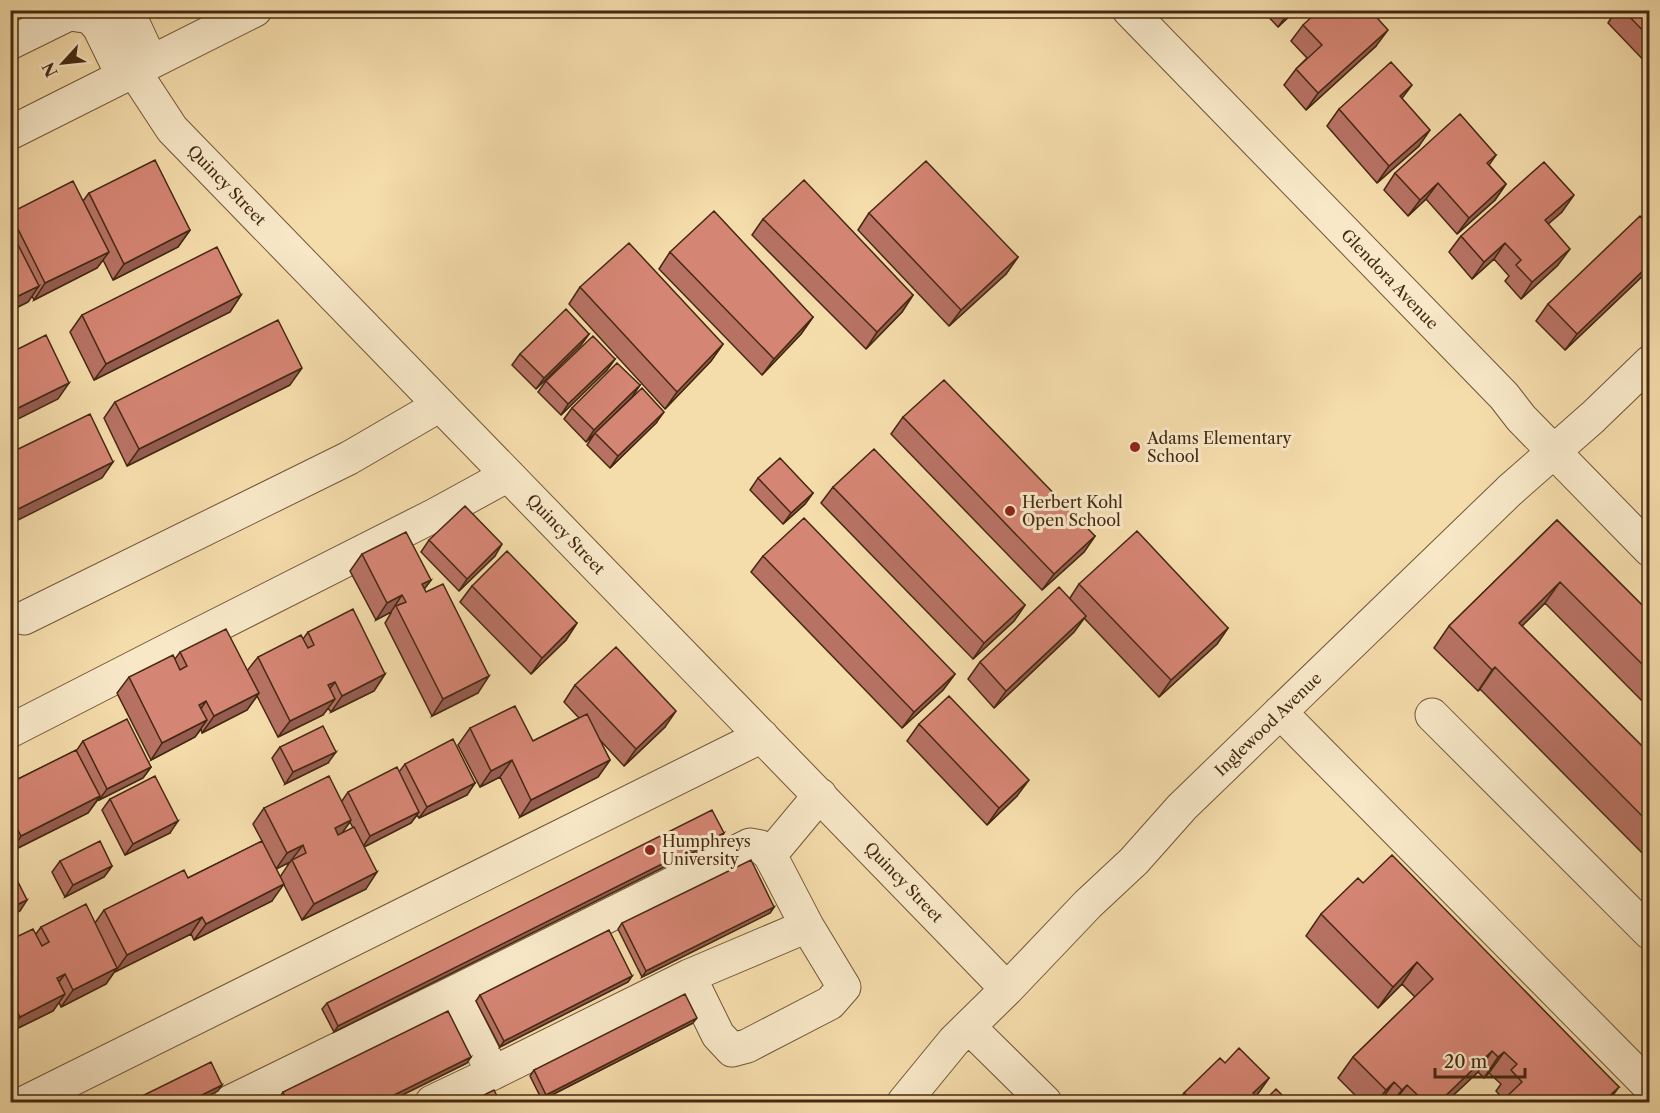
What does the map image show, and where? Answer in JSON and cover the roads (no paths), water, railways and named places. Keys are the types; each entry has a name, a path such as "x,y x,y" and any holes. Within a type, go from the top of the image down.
{"street":[{"path":"127,10 136,70"},
{"path":"10,133 255,10"},
{"name":"Glendora Avenue","path":"1129,10 1504,396 1521,418 1650,550"},
{"path":"10,43 74,12 90,17 136,70"},
{"name":"Quincy Street","path":"136,70 172,129 1008,989"},
{"name":"Inglewood Avenue","path":"906,1101 954,1041 1008,989 1088,904 1134,861 1182,807 1509,491 1593,417 1650,362"},
{"path":"24,618 349,458 440,405"},
{"path":"10,731 174,646 435,516 508,475"},
{"path":"1280,712 1650,1087"},
{"path":"1432,715 1650,933"},
{"path":"26,1102 762,736"},
{"path":"770,855 820,795"},
{"path":"230,1102 265,1095 453,993 750,845 761,847 770,855 807,926 844,987 830,1003 747,1046 732,1050 717,1035 689,976"},
{"path":"432,1102 689,976 807,926"},
{"path":"453,993 493,1073"},
{"path":"969,1027 1045,1102"}],"place":[{"name":"Adams Elementary School","path":"1135,447"},
{"name":"Herbert Kohl Open School","path":"1010,511"},
{"name":"Humphreys University","path":"650,850"}]}
